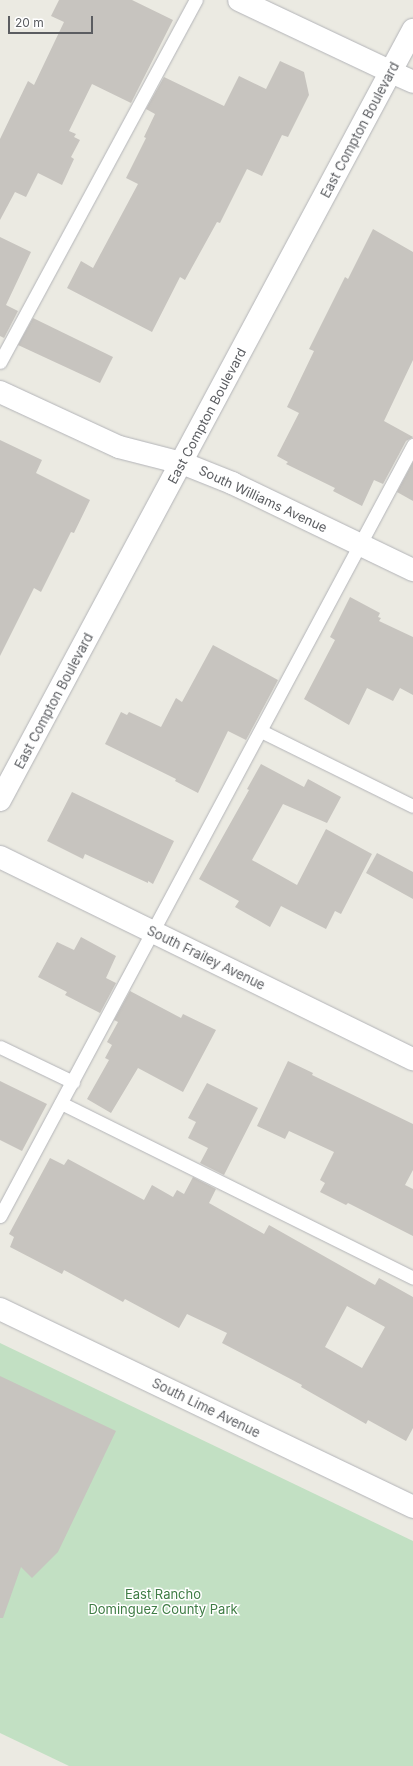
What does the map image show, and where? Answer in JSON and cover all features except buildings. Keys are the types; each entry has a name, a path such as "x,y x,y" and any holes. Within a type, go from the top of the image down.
{"street":[{"path":"239,0 413,82"},
{"name":"East Compton Boulevard","path":"0,800 413,30"},
{"name":"South Williams Avenue","path":"0,392 118,447 182,463 232,483 413,570"},
{"name":"South Frailey Avenue","path":"0,857 413,1059"},
{"name":"South Lime Avenue","path":"0,1309 413,1507"}],"lane":[{"path":"0,362 196,0"},
{"path":"0,1216 152,932 262,731 413,445"},
{"path":"262,731 413,806"},
{"path":"0,1047 73,1082"},
{"path":"61,1103 413,1278"}],"green space":[{"name":"East Rancho Dominguez County Park","path":"0,1343 413,1541 413,1766 69,1766 0,1733"}]}
